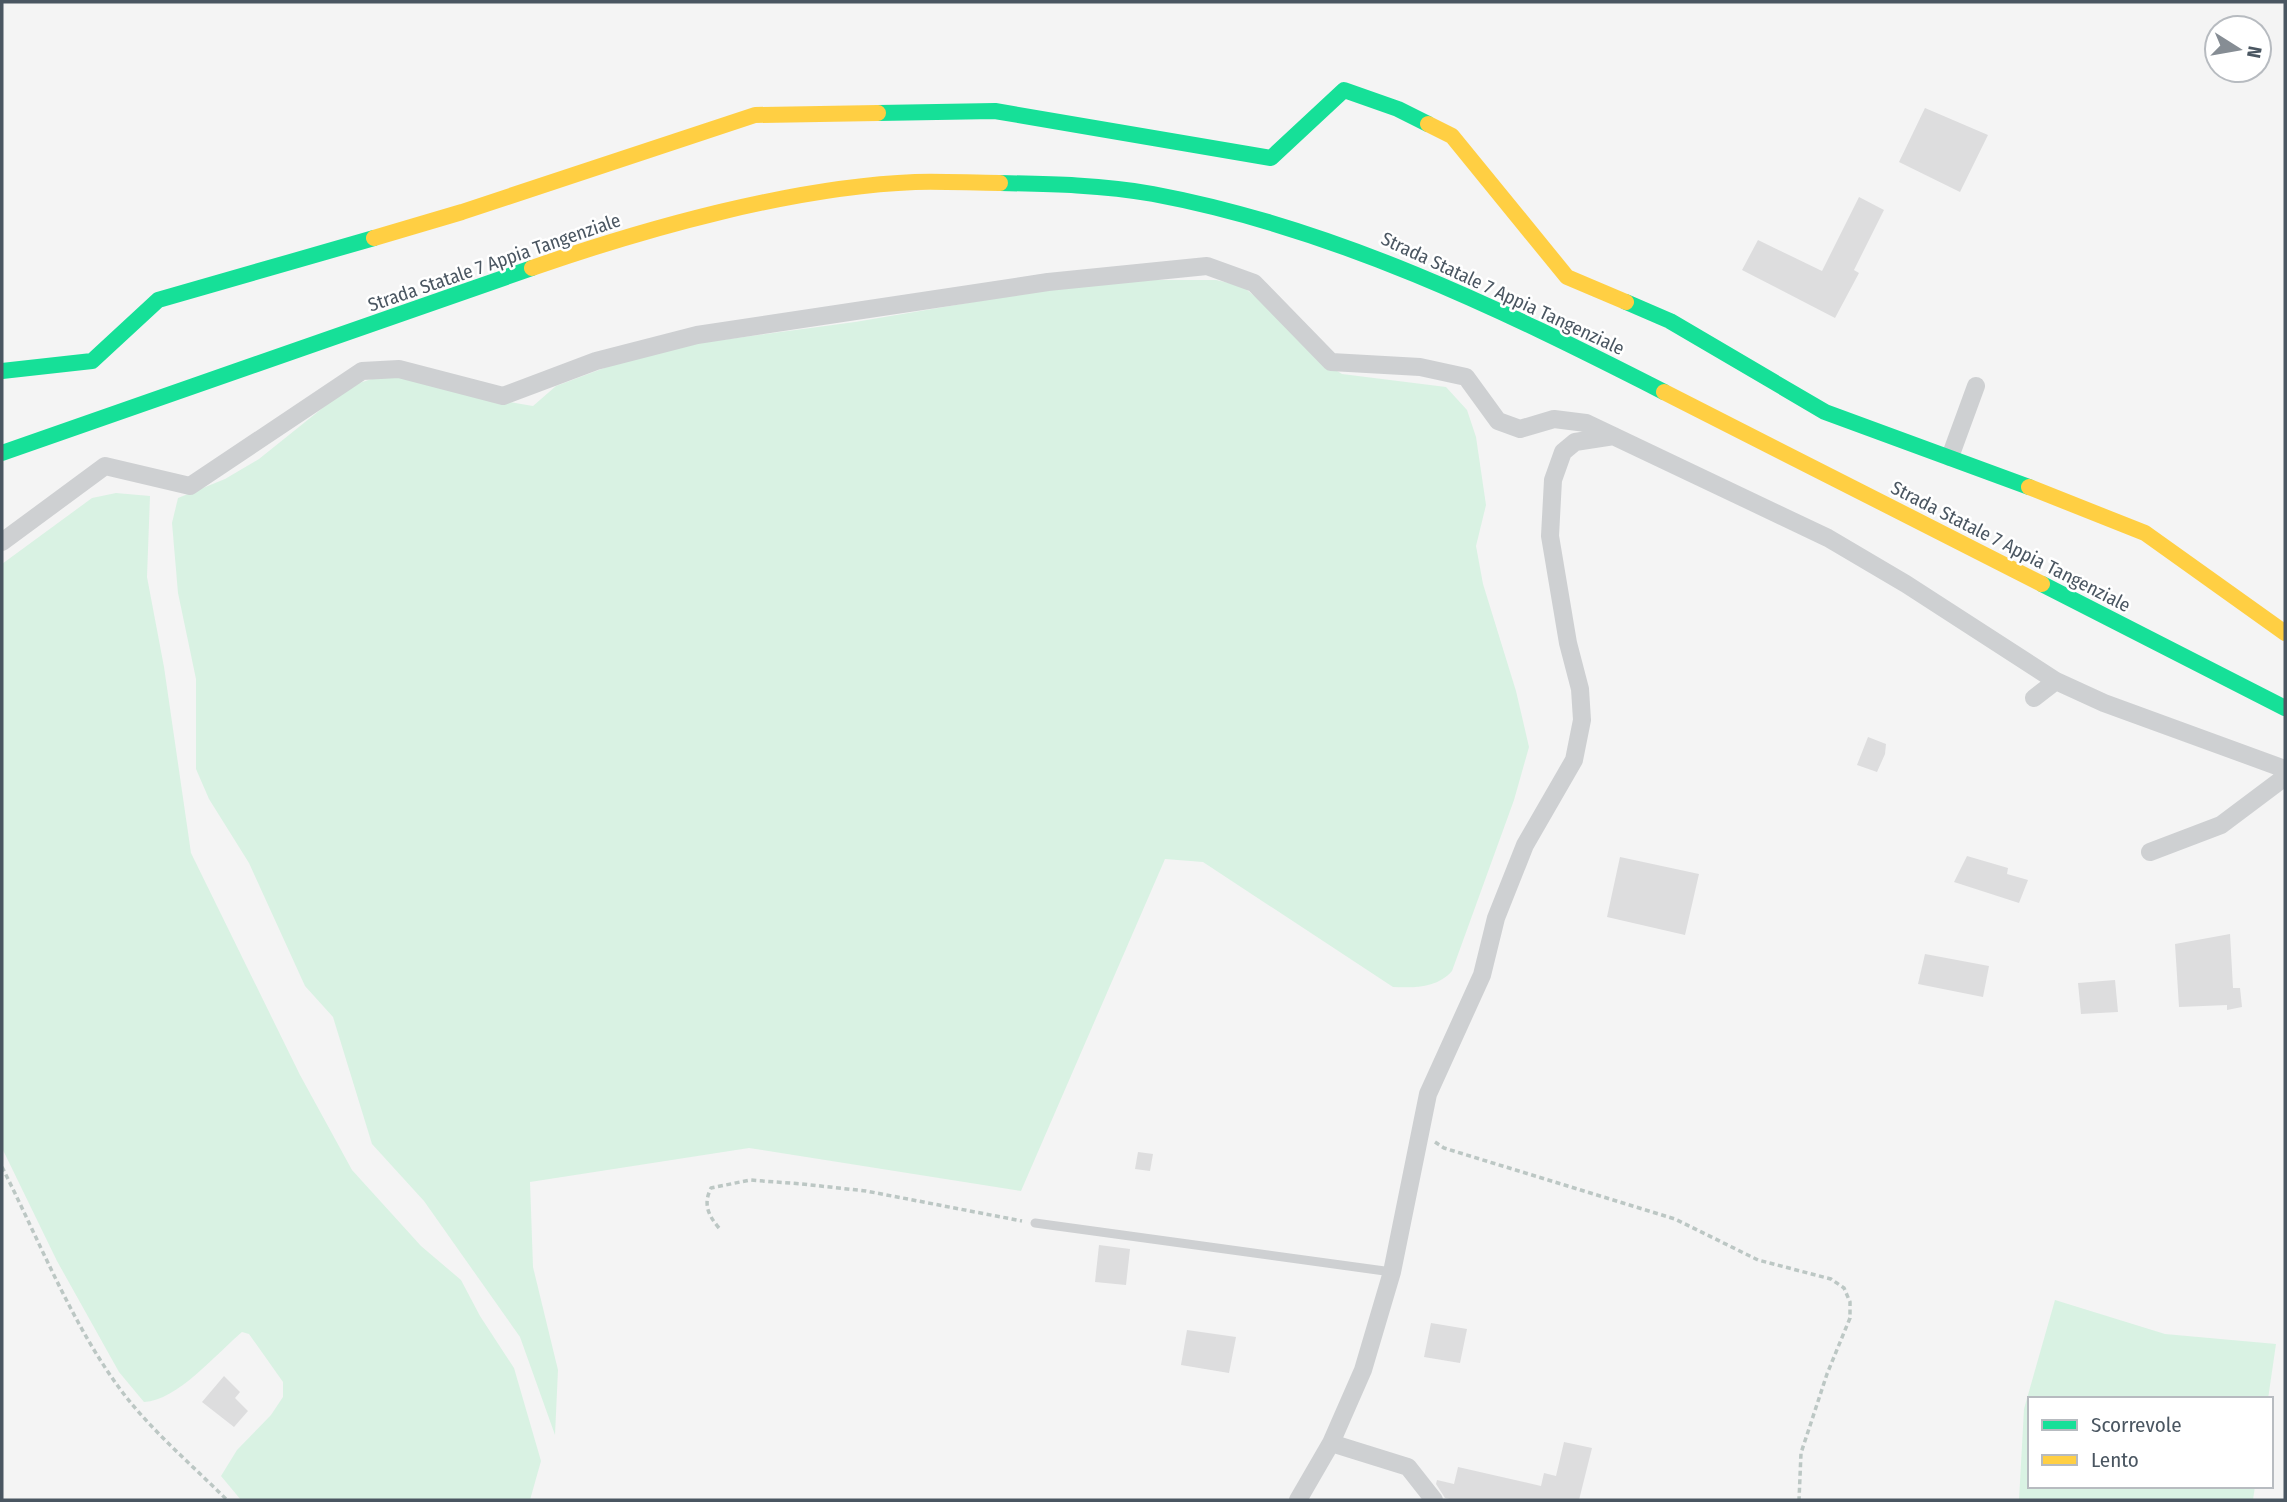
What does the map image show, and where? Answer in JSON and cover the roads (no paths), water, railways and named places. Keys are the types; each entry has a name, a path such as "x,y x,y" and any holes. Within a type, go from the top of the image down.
{"main road":[{"path":"2,371 92,361 158,300 462,212 755,115 995,111 1271,158 1344,90 1398,108 1452,136 1567,277 1670,321 1789,383 1825,412 1950,457 2145,533 2285,633"},
{"name":"Strada Statale 7 Appia Tangenziale","path":"2,453 588,249 737,209 818,194 914,182 1057,184 1137,192 1242,214 1358,250 1449,288 1580,349 2285,708"}],"street":[{"path":"2,542 105,466 190,486 362,371 399,369 503,396 596,360 697,335 1048,282 1207,266 1254,283 1331,362 1420,367 1466,377 1498,421 1520,429 1554,419 1586,423 1828,538 1906,584 2056,681 2104,703 2285,769"},
{"path":"1950,457 1976,386"},
{"path":"1298,1500 1331,1443 1391,1301 1392,1272 1428,1094 1482,975 1496,918 1525,845 1574,760 1582,720 1580,689 1568,643 1550,536 1553,480 1563,453 1576,442 1614,436"},
{"path":"2034,698 2056,681"},
{"path":"2150,852 2221,825 2285,777"},
{"path":"1331,1443 1408,1467 1434,1500"}],"lane":[{"path":"1035,1223 1392,1272"}]}
